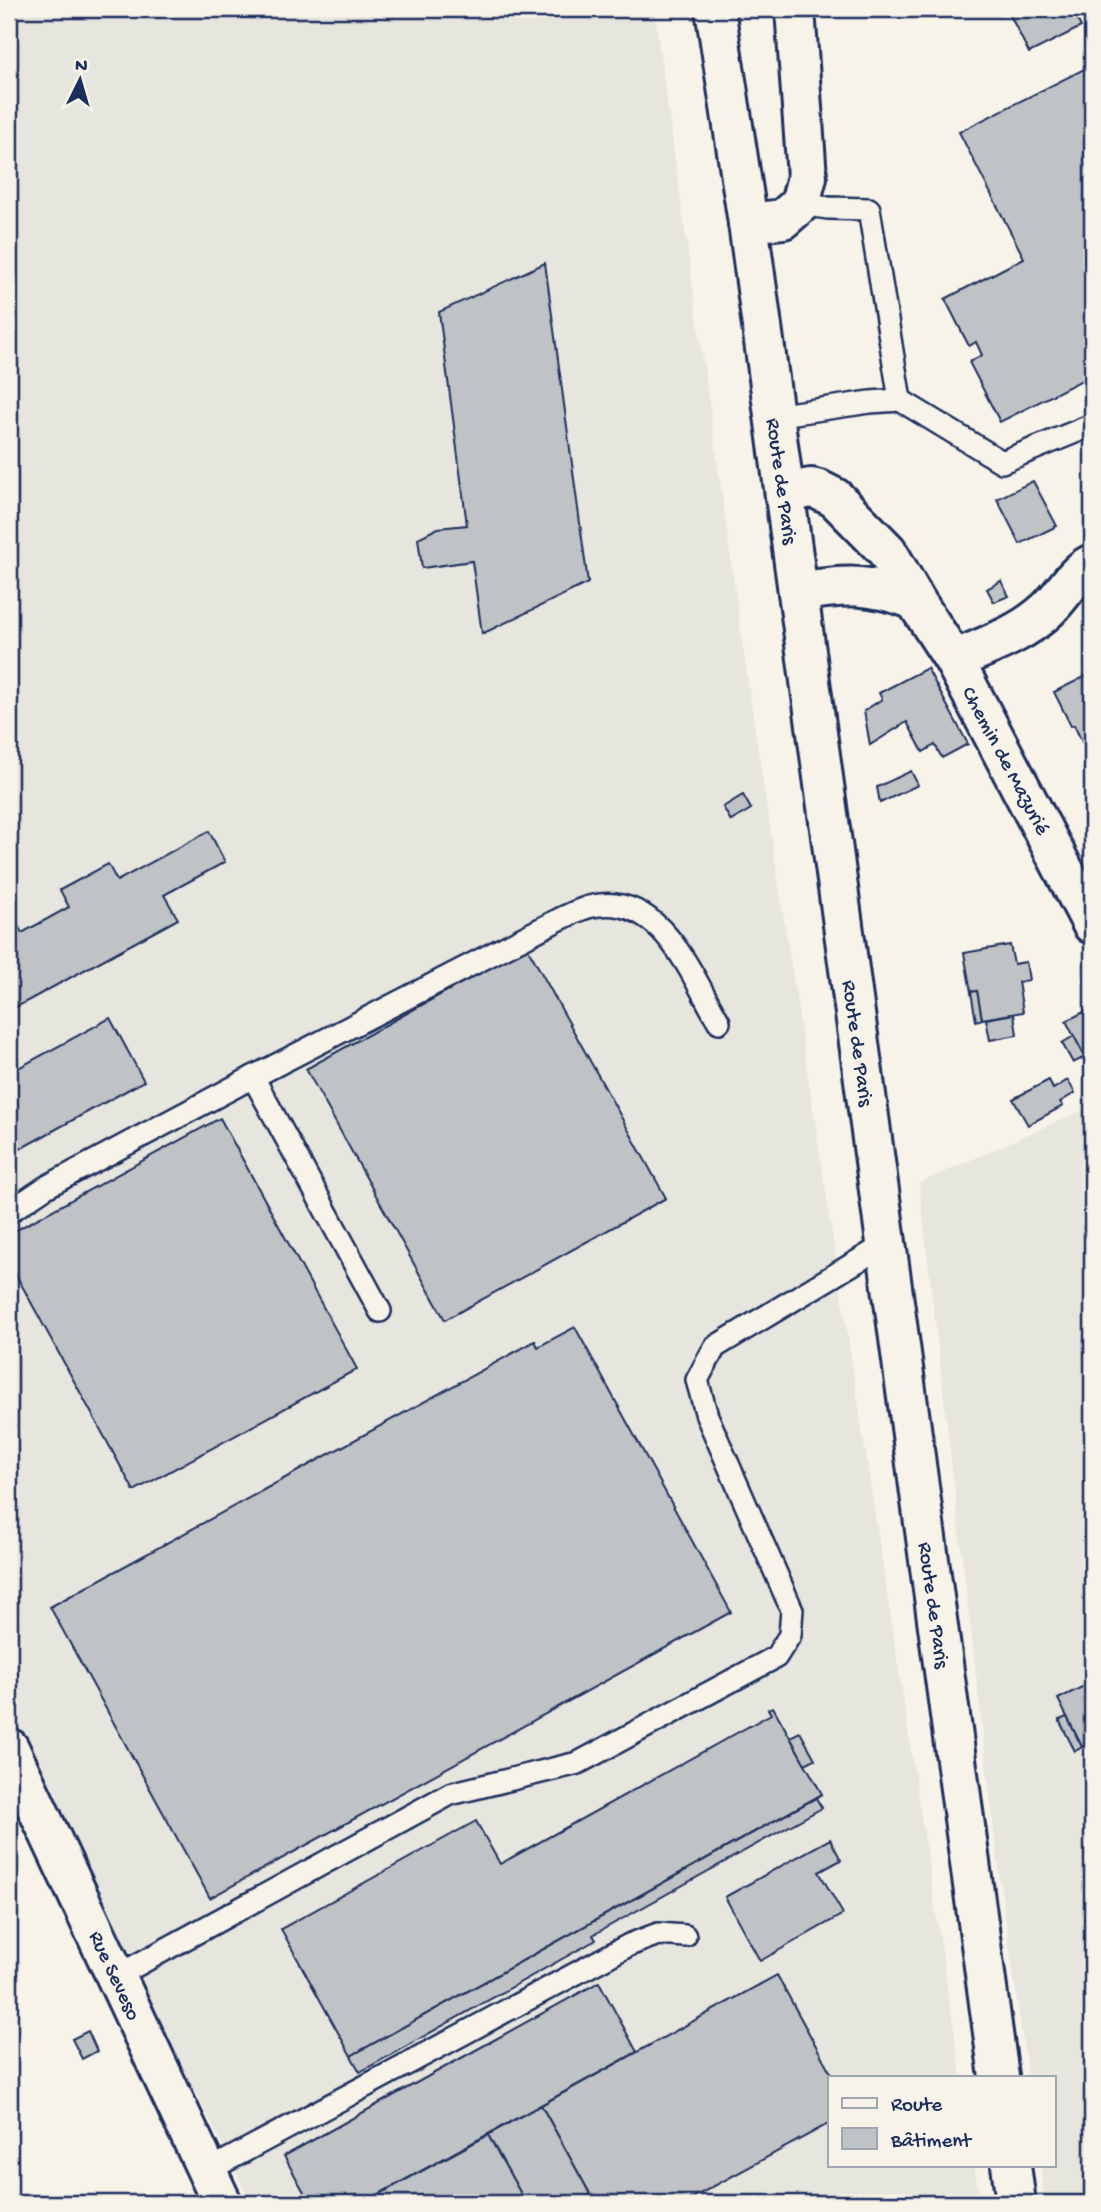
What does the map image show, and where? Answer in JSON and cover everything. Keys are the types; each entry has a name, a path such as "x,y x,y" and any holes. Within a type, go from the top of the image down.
{"main road":[{"name":"Route de Paris","path":"715,9 748,223 999,2076"},
{"path":"748,223 783,219 800,204 807,177 795,9"},
{"name":"Chemin de Mazurié","path":"785,493 811,488 835,498 887,551 954,660 1092,924"},
{"path":"954,660 1016,633 1046,611 1068,585 1092,564"},
{"path":"798,592 851,584 873,587 915,600"},
{"name":"Rue Seveso","path":"9,1748 214,2187"},
{"path":"1011,2166 1016,2203"}],"lane":[{"path":"800,204 869,209 900,400"},
{"path":"774,416 900,400 1002,461 1092,425"},
{"path":"9,1212 46,1187 253,1077 558,920 593,906 623,904 653,920 673,943 719,1022"},
{"path":"253,1077 380,1311"},
{"path":"117,1976 450,1794 578,1763 776,1657 790,1634 792,1610 707,1416 697,1380 715,1347 886,1244"},
{"path":"214,2187 629,1945 658,1934 685,1936"}],"shaded area":[{"path":"9,9 654,9 750,697 961,2076 828,2076 828,2166 974,2166 980,2203 251,2203 9,1717"},
{"path":"1092,1106 1092,2203 1045,2203 1040,2166 1056,2166 1056,2076 1028,2076 1000,1882 919,1183"}],"building":[{"path":"1007,9 1072,9 1081,27 1029,53"},
{"path":"1092,65 1092,375 1000,422 969,362 982,355 976,342 969,346 945,299 1024,258 959,132"},
{"path":"545,263 588,583 482,634 472,561 422,568 418,538 438,528 467,525 439,312"},
{"path":"1033,481 1057,526 1020,544 997,499"},
{"path":"1001,581 1009,596 994,602 987,589"},
{"path":"927,668 968,744 942,758 935,745 923,752 907,722 870,745 864,711 882,699 879,693"},
{"path":"1092,673 1092,742 1084,746 1054,692"},
{"path":"911,771 918,785 880,803 877,787"},
{"path":"743,795 751,809 731,821 723,807"},
{"path":"209,831 225,862 164,895 178,919 9,1011 9,917 12,915 22,933 69,907 60,890 108,864 117,881"},
{"path":"1010,945 1014,964 1026,962 1029,980 1018,982 1023,1012 982,1019 977,991 971,992 964,953"},
{"path":"527,947 666,1198 445,1320 306,1069"},
{"path":"977,991 982,1019 976,1021 971,992"},
{"path":"1092,1008 1092,1071 1066,1021"},
{"path":"1014,1014 1017,1035 990,1040 986,1019"},
{"path":"110,1018 144,1081 9,1155 9,1073"},
{"path":"1074,1036 1085,1057 1073,1063 1062,1043"},
{"path":"1049,1080 1053,1089 1068,1080 1075,1093 1060,1102 1063,1106 1028,1125 1013,1099"},
{"path":"220,1118 357,1369 134,1491 9,1262 9,1234"},
{"path":"575,1327 731,1612 210,1898 50,1607 535,1341 538,1347"},
{"path":"1092,1682 1092,1742 1082,1747 1058,1699"},
{"path":"773,1707 822,1794 351,2056 281,1929 476,1821 500,1864 771,1714 768,1709"},
{"path":"1067,1717 1082,1747 1075,1751 1059,1720"},
{"path":"800,1732 815,1759 805,1764 790,1737"},
{"path":"816,1798 822,1808 593,1935 596,1940 360,2072 351,2056"},
{"path":"830,1839 841,1860 819,1872 843,1914 760,1961 725,1897"},
{"path":"777,1975 832,2076 828,2076 828,2124 683,2203 595,2203 541,2105"},
{"path":"599,1982 637,2052 363,2203 310,2203 284,2156"},
{"path":"88,2031 97,2051 82,2059 72,2039"},
{"path":"541,2105 595,2203 526,2203 488,2135"},
{"path":"488,2135 526,2203 363,2203"}]}
